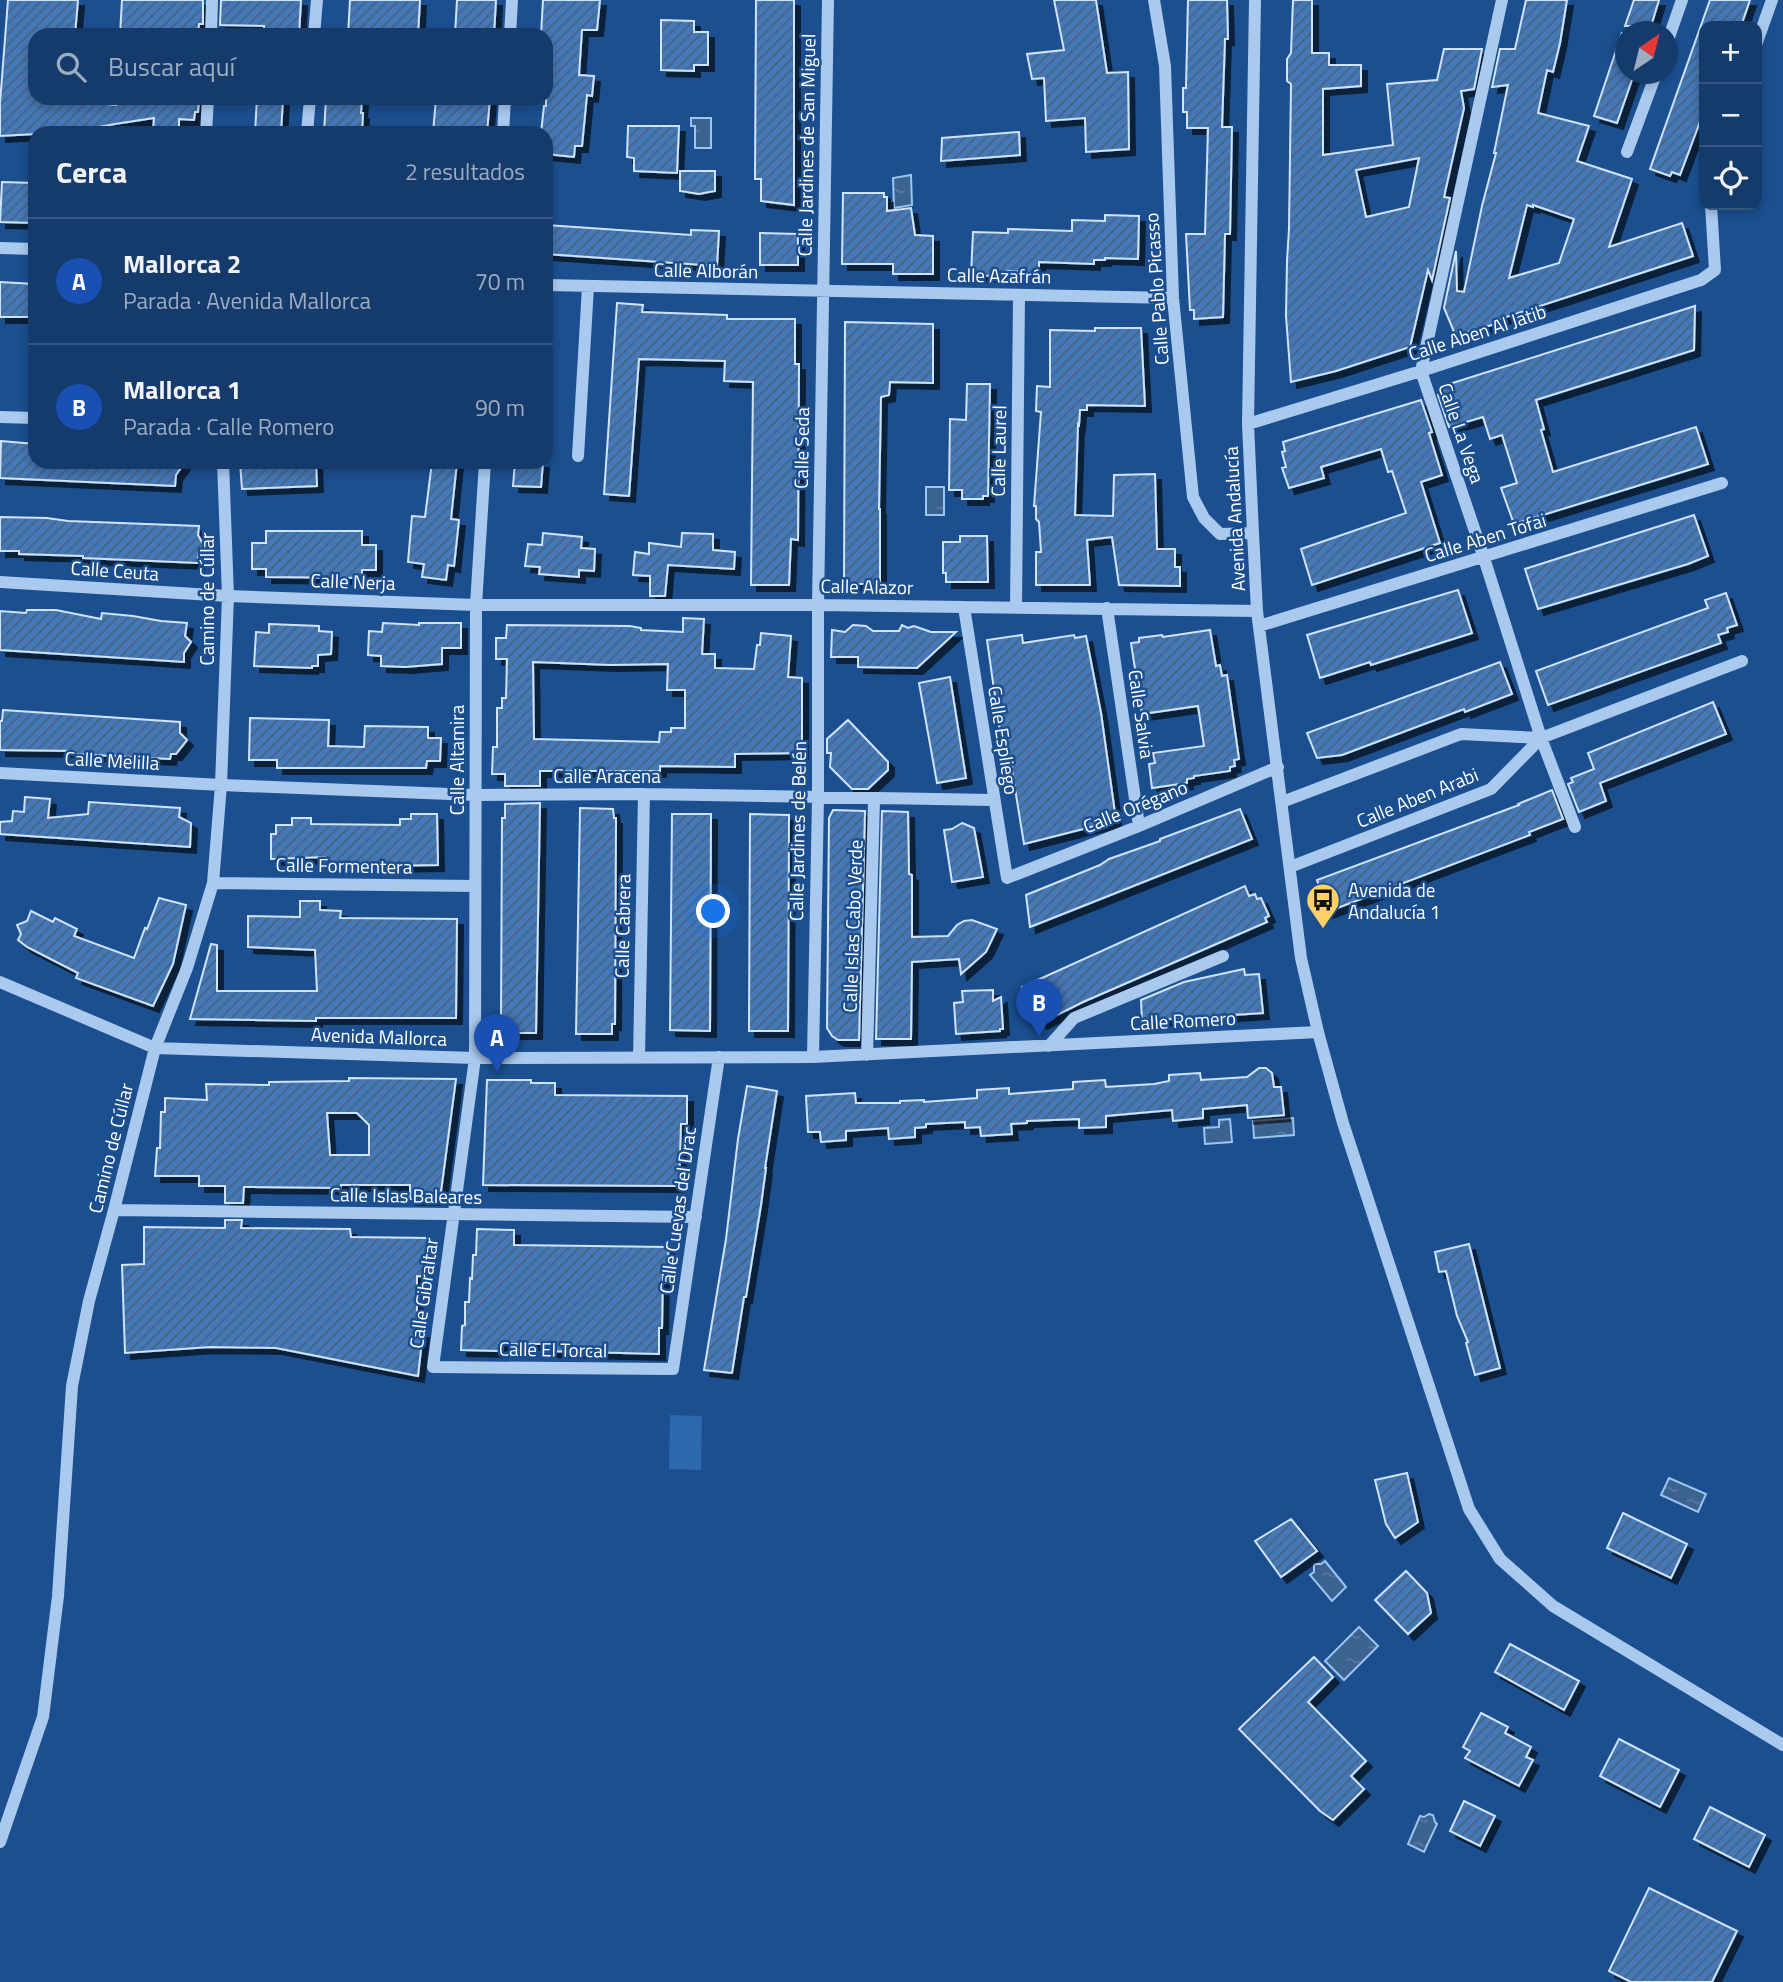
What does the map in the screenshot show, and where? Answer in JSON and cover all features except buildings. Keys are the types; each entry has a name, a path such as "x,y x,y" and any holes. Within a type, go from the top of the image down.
{"street":[{"path":"211,28 212,0"},
{"path":"315,28 317,0"},
{"path":"510,28 512,0"},
{"name":"Calle Jardines de San Miguel","path":"823,291 828,0"},
{"name":"Calle Pablo Picasso","path":"1154,0 1165,66 1173,298 1193,497 1204,518 1220,534 1253,533"},
{"name":"Avenida Andalucía","path":"1255,0 1248,424 1257,611 1301,958 1343,1123 1469,1509 1500,1559 1553,1606 1783,1745"},
{"name":"Calle La Vega","path":"1502,0 1421,371 1541,738 1575,827"},
{"path":"1675,21 1682,0"},
{"path":"1762,29 1772,0"},
{"path":"1627,152 1652,84"},
{"path":"206,126 208,105"},
{"path":"308,126 309,105"},
{"path":"503,126 505,105"},
{"name":"Calle Aben Al Jatib","path":"1248,424 1701,280 1715,270 1711,210"},
{"path":"0,248 28,249"},
{"name":"Calle Alborán","path":"553,285 823,291"},
{"path":"578,456 588,287"},
{"name":"Calle Azafrán","path":"823,291 1173,298"},
{"name":"Calle Seda","path":"818,605 823,291"},
{"name":"Calle Laurel","path":"1016,607 1019,295"},
{"path":"0,417 28,418"},
{"name":"Camino de Cúllar","path":"0,1842 43,1717 58,1596 72,1385 89,1301 155,1048 187,968 213,883 221,785 228,596 223,469"},
{"name":"Calle Altamira","path":"474,1059 476,604 485,469"},
{"name":"Calle Aben Tofai","path":"1259,626 1722,483"},
{"name":"Calle Ceuta","path":"0,582 228,596"},
{"name":"Calle Nerja","path":"228,596 476,604"},
{"name":"Calle Alazor","path":"476,604 1257,611"},
{"name":"Calle Jardines de Belén","path":"813,1057 818,798 818,605"},
{"name":"Calle Espliego","path":"964,607 1007,878"},
{"name":"Calle Salvia","path":"1107,608 1139,825"},
{"name":"Calle Aben Arabi","path":"1282,802 1461,734 1541,738 1742,661"},
{"name":"Calle Aben Arabi","path":"1290,867 1491,789 1541,738"},
{"name":"Calle Orégano","path":"1007,878 1278,767"},
{"name":"Calle Melilla","path":"0,773 221,785"},
{"name":"Calle Aracena","path":"221,785 475,795 644,794 993,800"},
{"name":"Calle Cabrera","path":"639,1058 644,794"},
{"name":"Calle Islas Cabo Verde","path":"867,1055 874,799"},
{"name":"Calle Formentera","path":"213,883 475,886"},
{"name":"Calle Romero","path":"1049,1046 1074,1018 1223,956"},
{"path":"0,982 155,1048"},
{"name":"Calle Romero","path":"813,1057 1318,1032"},
{"name":"Avenida Mallorca","path":"155,1048 474,1059 813,1057"},
{"name":"Calle Cuevas del Drac","path":"673,1369 719,1057"},
{"name":"Calle Gibraltar","path":"433,1367 474,1059"},
{"name":"Calle Islas Baleares","path":"114,1210 696,1217"},
{"name":"Calle El Torcal","path":"433,1367 673,1369"}],"shaded area":[{"path":"670,1415 702,1416 701,1470 669,1469"}],"water":[{"path":"691,118 711,118 711,148 695,148 695,126 691,126"},
{"path":"911,175 912,205 894,208 893,178"},
{"path":"926,487 944,487 944,515 926,515"},
{"path":"1293,1118 1294,1135 1254,1138 1253,1121"},
{"path":"1230,1119 1232,1142 1205,1144 1204,1128 1219,1127 1219,1120"},
{"path":"1669,1478 1706,1494 1698,1512 1661,1495"},
{"path":"1325,1561 1346,1587 1332,1601 1310,1575 1314,1572 1314,1564"},
{"path":"1359,1627 1378,1646 1344,1680 1325,1661"},
{"path":"1433,1815 1437,1824 1424,1852 1408,1844 1420,1816"}],"place":[{"name":"Avenida de Andalucía 1","path":"1323,930"},
{"name":"Mallorca 1","path":"1039,1037"},
{"name":"Mallorca 2","path":"497,1072"}]}
